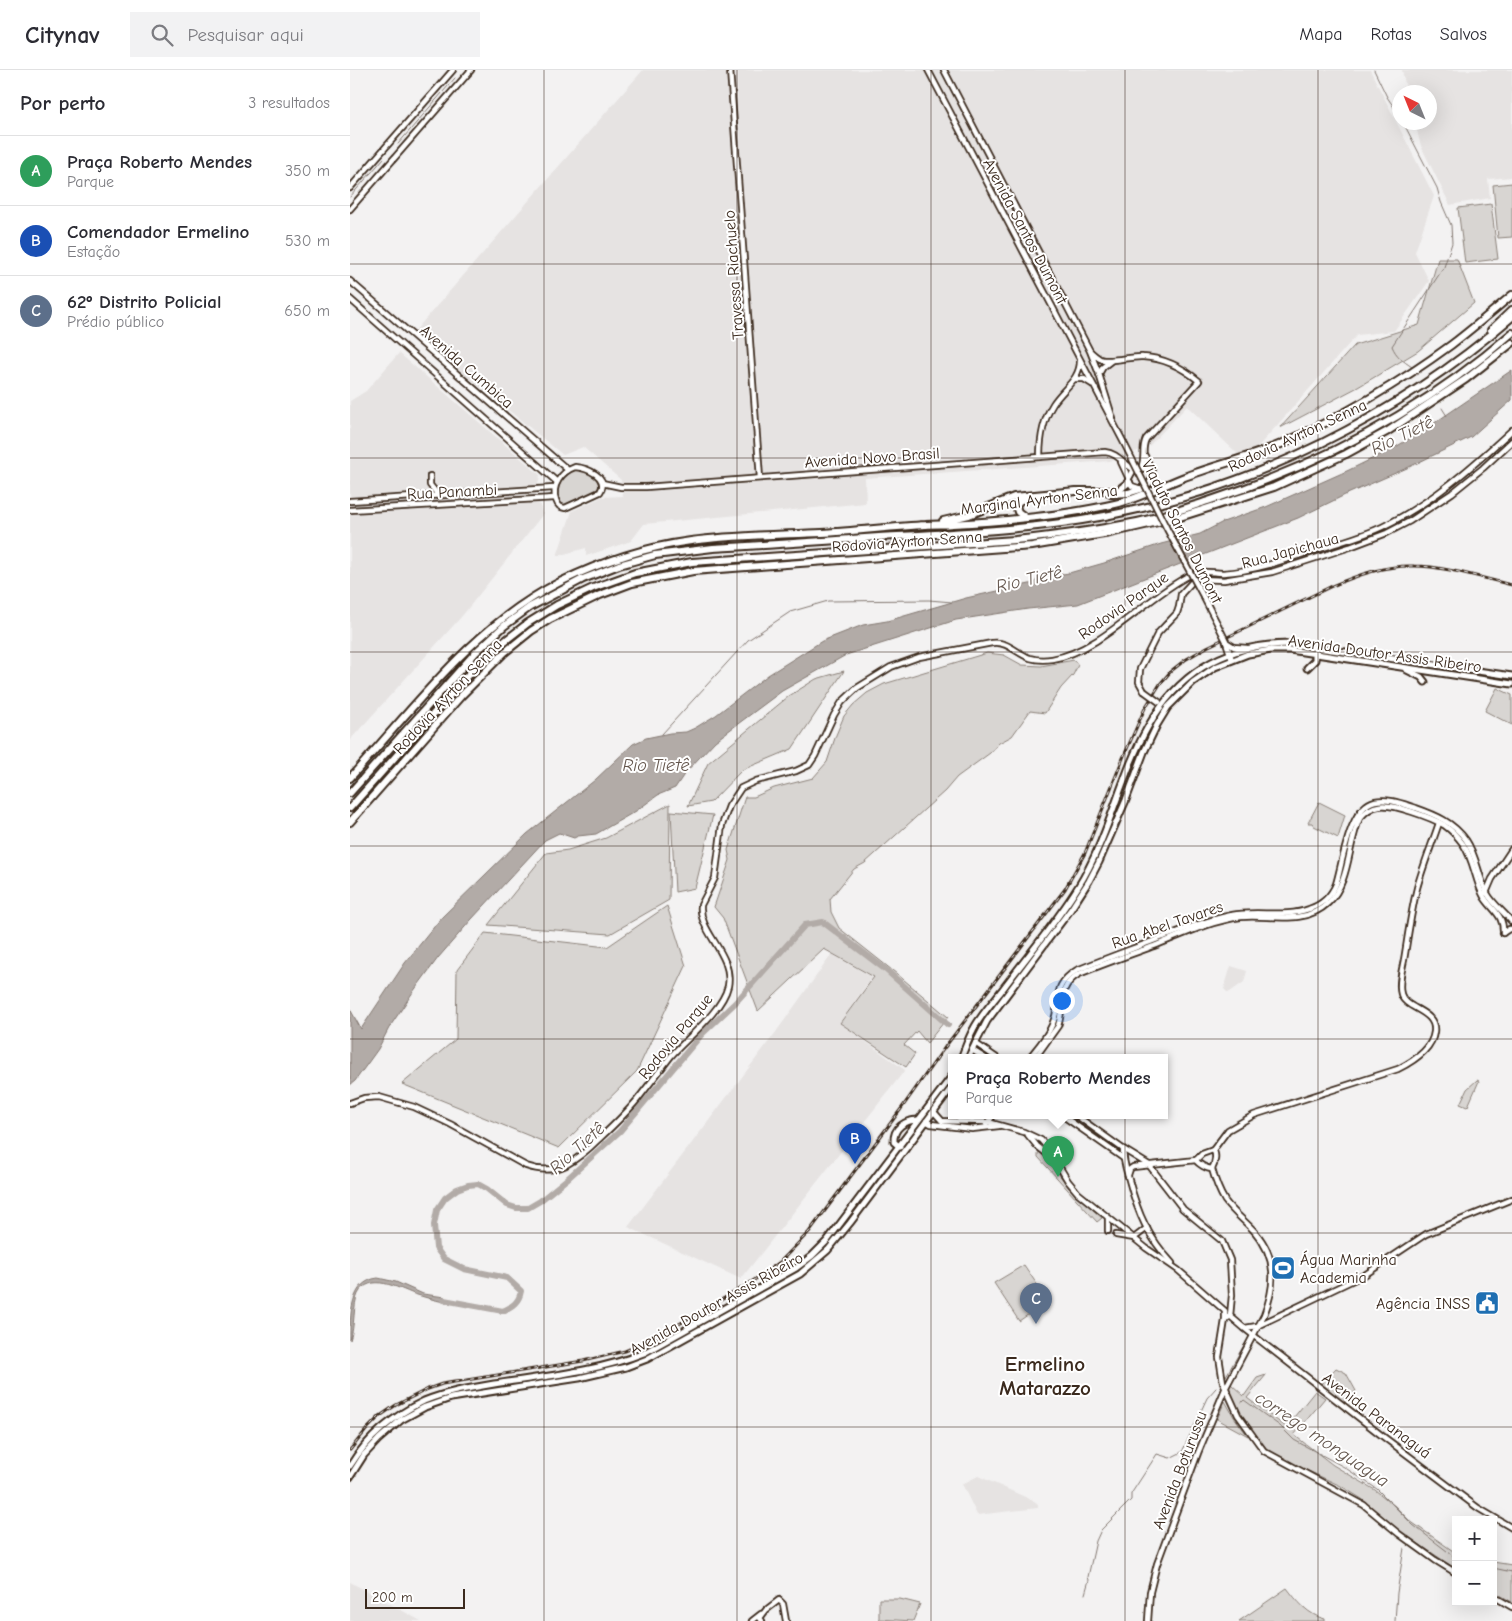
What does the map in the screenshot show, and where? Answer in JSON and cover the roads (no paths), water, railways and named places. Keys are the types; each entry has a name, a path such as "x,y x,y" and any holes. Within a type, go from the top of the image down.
{"highway":[{"name":"Marginal Ayrton Senna","path":"776,535 844,532 1025,517 1092,508 1133,500 1182,478 1278,445 1325,423 1406,376 1454,342 1512,295"},
{"path":"1471,350 1512,310"},
{"name":"Rodovia Ayrton Senna","path":"350,792 462,666 490,638 530,607 583,579 635,560 678,552 985,531 1065,522 1106,516 1214,488 1261,471 1356,424 1433,378 1512,317"},
{"name":"Rodovia Ayrton Senna","path":"350,808 467,676 492,651 528,623 575,595 635,573 692,562 1015,540 1064,535 1132,523 1265,481 1305,465 1363,436 1414,406 1462,373 1512,333"},
{"name":"Rodovia Ayrton Senna","path":"350,822 461,696 505,652 550,619 600,594 632,583 698,570 1032,546 1110,534 1170,520 1274,487 1388,432 1466,379 1512,343"},
{"path":"1414,406 1420,406 1457,380 1466,379"},
{"path":"930,524 969,515 1014,497 1076,491 1113,492 1119,490 1128,480"},
{"path":"1025,517 1016,509 1019,501 1024,498 1084,493 1119,494 1141,489"},
{"path":"350,778 468,648 499,621 555,585 608,561 651,548 694,540 776,535 792,538 879,537"}],"main road":[{"name":"Avenida Doutor Assis Ribeiro","path":"963,1054 968,1040 983,1014 1078,886 1096,852 1141,739 1161,702 1192,674 1230,654 1251,648 1282,644 1315,647 1512,676"},
{"path":"1307,668 1315,660 1315,647"},
{"name":"Avenida Doutor Assis Ribeiro","path":"970,1054 986,1021 1071,909 1089,881 1126,800 1144,752 1164,712 1180,693 1202,675 1215,667 1248,654 1271,650 1290,650 1512,684"},
{"path":"1402,667 1421,677 1425,682"},
{"path":"1141,739 1144,752"},
{"path":"968,1040 975,1043"},
{"name":"Avenida Doutor Assis Ribeiro","path":"350,1477 364,1456 380,1439 401,1420 425,1407 458,1397 599,1371 644,1353 796,1268 827,1241 948,1081"},
{"name":"Avenida Doutor Assis Ribeiro","path":"350,1466 368,1442 388,1423 404,1412 434,1397 473,1388 599,1371 614,1371 647,1359 800,1274 828,1250 948,1093"},
{"path":"926,1121 927,1108"},
{"path":"904,1150 894,1140 894,1136 906,1122 918,1120"}],"street":[{"path":"350,188 452,70"},
{"path":"350,209 471,70"},
{"name":"Travessa Riachuelo","path":"730,70 760,478"},
{"name":"Avenida Santos Dumont","path":"928,70 1105,404"},
{"name":"Avenida Santos Dumont","path":"944,70 1090,351 1099,374 1105,404"},
{"name":"Avenida Cumbica","path":"350,281 568,470"},
{"name":"Avenida Cumbica","path":"350,299 557,482"},
{"path":"1090,351 1100,359 1112,360 1138,356 1164,360 1180,367 1198,381 1148,436 1144,443 1145,460 1141,468"},
{"path":"1040,457 1043,429 1050,411 1060,395 1075,378 1080,369 1080,359"},
{"path":"1099,374 1103,367 1112,360"},
{"path":"1075,378 1084,379 1094,386"},
{"name":"Viaduto Santos Dumont","path":"1105,404 1167,529 1226,641 1232,660"},
{"name":"Rodovia Parque","path":"350,1103 364,1098 379,1097 414,1107 534,1169 558,1168 574,1160 607,1132 640,1097 671,1057 719,1006 726,992 729,979 727,965 704,922 700,910 715,878 722,825 735,796 746,785 796,771 809,765 836,710 857,688 906,660 992,643 1003,643 1030,658 1036,659 1052,659 1079,651 1175,584 1196,572 1223,573 1256,568 1356,537 1386,525 1420,505 1453,482 1474,466 1512,430"},
{"name":"Rua Japichaua","path":"1161,702 1144,690 1138,682 1140,669 1160,631 1172,620 1178,610 1181,594 1193,582 1199,579 1224,580 1272,572 1387,533 1414,518 1452,492 1483,468 1512,441"},
{"name":"Avenida Novo Brasil","path":"602,483 621,487 646,487 1105,452 1116,455 1135,470"},
{"path":"1121,460 1132,486 1141,489 1152,481 1153,476 1144,454"},
{"path":"575,467 598,475 602,483 602,489 600,492 565,508 559,506 555,498 554,488 568,470 575,467"},
{"path":"1128,480 1135,470 1141,468 1152,471"},
{"path":"430,476 430,485 439,496"},
{"name":"Avenida Novo Brasil","path":"600,492 621,487"},
{"name":"Rua Panambi","path":"350,501 554,488"},
{"name":"Rua Panambi","path":"350,510 555,498"},
{"path":"1226,641 1235,647 1251,648"},
{"name":"Rua Abel Tavares","path":"1032,1054 1053,1024 1060,986 1078,970 1219,918 1241,913 1298,912 1312,908 1323,901 1336,884 1354,819 1366,805 1374,801 1390,801 1436,814 1448,822 1462,835 1469,845 1475,858 1485,894 1512,922"},
{"name":"Rua Abel Tavares","path":"1038,1054 1058,1026 1061,1000 1066,986 1071,979 1079,974 1217,922 1250,917 1298,918 1319,910 1332,899 1340,886 1360,818 1368,810 1376,806 1397,807 1439,822 1453,832 1465,848 1477,883 1501,919 1504,933 1508,929 1512,929"},
{"path":"1128,1176 1131,1168 1196,1160 1202,1154 1213,1150 1228,1130 1239,1122 1254,1115 1390,1072 1411,1063 1428,1046 1434,1035 1434,1028 1425,1013 1402,998 1400,983 1418,888 1439,822"},
{"path":"1485,894 1492,879 1512,849"},
{"path":"1480,878 1492,879"},
{"path":"975,1043 991,1054"},
{"path":"972,1050 978,1054"},
{"path":"934,1112 940,1120 945,1122 988,1122 1016,1130 1028,1134 1040,1144 1072,1186 1108,1218 1178,1270 1225,1312 1218,1356 1220,1372 1225,1389 1238,1415 1264,1451 1364,1505 1399,1534 1452,1570"},
{"path":"972,1129 980,1119"},
{"path":"982,1128 990,1119"},
{"path":"1067,1119 1123,1158"},
{"path":"1081,1119 1150,1165 1183,1210 1222,1241 1230,1260 1232,1288 1232,1309 1230,1316 1225,1320"},
{"path":"926,1121 931,1124 972,1129 999,1126"},
{"path":"1124,1149 1123,1158 1128,1176 1146,1228 1154,1242 1178,1270"},
{"path":"1196,1160 1203,1166 1212,1169 1214,1167 1215,1155 1213,1150"},
{"name":"Avenida Boturussu","path":"1148,1621 1150,1592 1158,1564 1210,1422 1225,1389 1254,1336 1272,1293 1274,1278 1269,1256 1255,1232 1230,1207 1224,1198 1215,1181 1212,1169"},
{"path":"1244,1328 1257,1326 1366,1274 1426,1234 1512,1199"},
{"path":"1108,1218 1108,1231"},
{"path":"1116,1235 1134,1238 1146,1228"},
{"path":"1225,1312 1232,1309"},
{"name":"Avenida Paranaguá","path":"1230,1316 1363,1421 1478,1508 1512,1528"},
{"path":"1497,1598 1512,1607"},
{"path":"752,1621 777,1601 782,1601 786,1621"},
{"path":"762,1621 761,1616 766,1610"}],"water":[{"name":"Rio Tietê","path":"1512,370 1512,400 1471,437 1298,518 1078,604 1028,609 956,620 846,655 782,691 715,741 685,773 675,788 658,795 636,811 596,834 574,838 559,833 545,840 438,958 389,1028 378,1049 350,1085 350,1009 361,1029 405,963 442,917 527,834 595,780 633,744 646,738 686,732 695,728 716,715 768,675 822,641 863,625 887,621 966,598 1034,583 1038,578 1069,573 1104,563 1161,544 1200,534 1223,522 1266,507 1394,448"},
{"path":"378,1278 396,1282 423,1294 445,1297 444,1302 384,1284 370,1284 363,1287 356,1298 350,1340 351,1310 357,1292 369,1280"}],"waterway":[{"path":"1374,70 1392,104"},
{"path":"398,144 455,78"},
{"path":"1407,130 1437,188 1451,225 1452,243 1444,267 1392,346 1400,358 1412,367"},
{"path":"350,197 384,158"},
{"path":"1442,408 1447,416"},
{"path":"662,734 748,640 790,612 828,601 929,600 952,602"},
{"name":"Rio Tietê","path":"444,1300 503,1311 515,1303 521,1291 507,1278 464,1269 444,1259 436,1248 434,1225 437,1210 445,1198 457,1189 478,1184 507,1205 516,1208 528,1208 540,1201 620,1131 702,1034 735,1003 805,925 823,922 886,970 948,1025"},
{"name":"Rio Tietê","path":"978,1049 985,1054"},
{"name":"Rio Tietê","path":"1075,1119 1116,1148"},
{"path":"1226,1376 1244,1345"},
{"path":"1085,1594 1096,1541 1101,1530 1131,1500 1131,1494 1157,1454 1170,1458 1182,1452 1207,1398 1216,1388"},
{"name":"corrego monguagua","path":"1242,1402 1244,1400 1280,1426 1294,1440 1344,1467 1377,1489 1413,1525 1452,1555"},
{"path":"1395,1621 1404,1548"},
{"name":"corrego monguagua","path":"1497,1569 1512,1572"}],"railway":[{"path":"350,1450 380,1416 396,1405 428,1389 442,1384 583,1361 625,1351 653,1339 747,1285 780,1262 809,1232 945,1047 1065,889 1085,853 1145,708 1160,684 1171,671 1185,660 1207,647 1332,586 1382,569 1403,566 1438,568 1512,585"}],"place":[{"name":"Comendador Ermelino","path":"855,1164"},
{"name":"Praça Roberto Mendes","path":"1058,1177"},
{"name":"Água Marinha Academia","path":"1283,1268"},
{"name":"Agência INSS","path":"1487,1303"},
{"name":"62º Distrito Policial","path":"1036,1324"}],"district":[{"name":"Ermelino Matarazzo","path":"1045,1376"}]}
